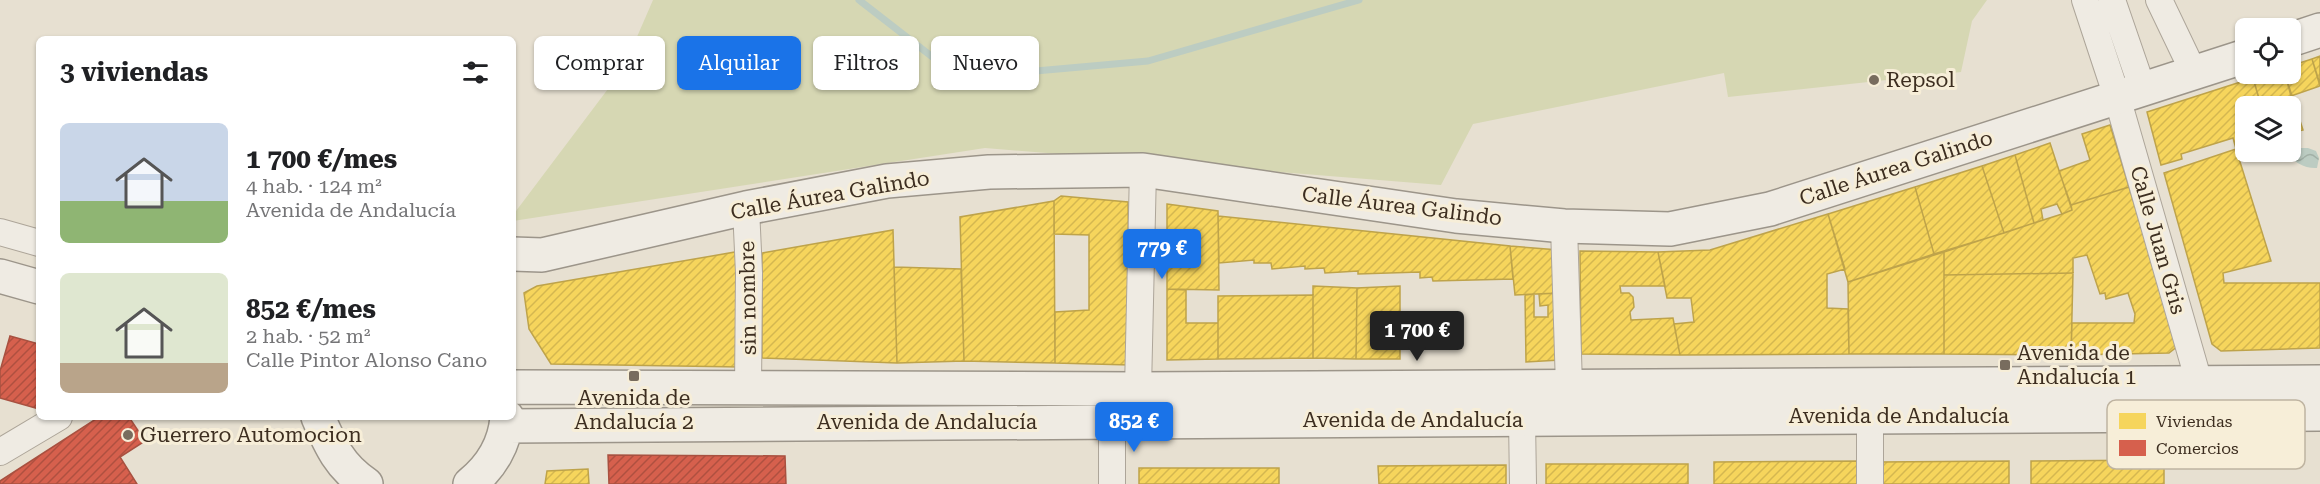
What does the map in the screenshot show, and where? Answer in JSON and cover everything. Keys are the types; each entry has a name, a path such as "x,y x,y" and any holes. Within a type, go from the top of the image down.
{"main road":[{"path":"2301,36 2320,30"},
{"name":"Calle Áurea Galindo","path":"528,255 746,208 887,181 989,172 1143,170 1456,216 1564,226 1670,229 1770,209 2235,60"},
{"path":"516,273 528,255"},
{"path":"0,276 36,286"},
{"name":"Avenida de Andalucía","path":"516,387 1138,389 2320,382"},
{"name":"Avenida de Andalucía","path":"2305,414 2320,414"},
{"name":"Avenida de Andalucía","path":"507,421 1112,421 2107,415"},
{"path":"319,420 329,443 355,480"},
{"path":"470,484 480,476 496,454 507,421"}],"street":[{"path":"2085,0 2130,93"},
{"path":"2112,0 2130,93"},
{"path":"2159,0 2194,73"},
{"name":"Calle Juan Gris","path":"2130,93 2199,382"},
{"path":"1138,389 1143,170"},
{"name":"sin nombre","path":"746,208 749,273 748,389"},
{"path":"1564,226 1569,386"},
{"path":"0,232 36,242"},
{"path":"1870,416 1870,484"},
{"path":"1522,419 1523,484"},
{"path":"0,452 54,420"},
{"path":"1112,421 1112,484"}],"green space":[{"path":"653,0 1987,0 1972,21 1961,72 1728,97 1724,73 1473,124 1441,185 985,148 516,221 516,211 607,90 665,90 665,36 637,36"}],"water":[{"path":"2301,148 2316,151 2319,158 2317,168 2296,162 2301,162"}],"building: Viviendas":[{"path":"2320,56 2320,84 2312,59"},
{"path":"2312,59 2320,86 2291,96 2288,84 2301,84 2301,62"},
{"path":"2235,84 2255,84 2258,96 2235,96 2235,145 2233,138 2181,154 2182,159 2161,165 2147,112"},
{"path":"2255,84 2288,84 2292,96 2258,96"},
{"path":"2110,125 2129,187 2071,205 2059,171 2090,160 2082,134"},
{"path":"2050,143 2072,210 2062,214 2057,204 2041,209 2043,220 2034,223 2015,155"},
{"path":"2235,149 2235,162 2240,162 2271,261 2223,273 2224,283 2320,283 2320,348 2221,351 2212,344 2164,173"},
{"path":"2015,155 2034,223 2004,233 1982,166"},
{"path":"1982,166 2004,233 1934,254 1915,187"},
{"path":"1915,187 1934,254 1848,282 1828,214"},
{"path":"2129,187 2178,346 2169,353 2071,355 2072,323 2134,323 2135,314 2128,293 2106,299 2105,293 2100,294 2087,255 2073,258 2073,273 1944,275 1944,252 2062,214 2072,210 2071,205"},
{"path":"1061,196 1128,202 1130,365 1055,363 1055,312 1089,310 1089,235 1054,234 1054,201"},
{"path":"1054,201 1055,363 964,361 960,217"},
{"path":"1167,204 1218,211 1219,290 1167,289"},
{"path":"1828,214 1845,269 1827,274 1827,308 1848,309 1849,354 1680,355 1674,324 1694,322 1691,298 1667,298 1658,252 1710,250"},
{"path":"1218,216 1510,246 1513,279 1433,281 1432,277 1420,278 1420,272 1325,273 1324,268 1305,269 1305,266 1272,269 1271,263 1254,263 1254,260 1219,263"},
{"path":"893,230 897,363 762,358 762,253"},
{"path":"1510,246 1559,250 1560,293 1515,295"},
{"path":"741,251 741,367 551,364 529,329 524,293 537,286"},
{"path":"1580,251 1658,252 1665,286 1620,286 1621,293 1629,293 1633,297 1634,307 1630,312 1631,320 1673,318 1680,355 1581,354"},
{"path":"1944,252 1944,354 1849,354 1848,282"},
{"path":"894,267 961,269 964,361 897,363"},
{"path":"2073,273 2071,355 1944,354 1944,275"},
{"path":"1313,286 1357,288 1356,359 1313,358"},
{"path":"1400,286 1400,359 1356,359 1357,288"},
{"path":"1167,289 1186,290 1186,323 1218,323 1218,359 1167,360"},
{"path":"1560,293 1560,360 1526,362 1525,295 1534,294 1534,317 1548,317 1548,305 1540,306 1539,294"},
{"path":"1313,295 1313,358 1218,359 1218,296"},
{"path":"2107,460 2107,469 2164,469 2164,484 2031,484 2031,461"},
{"path":"1862,461 1862,484 1714,484 1714,462"},
{"path":"2009,461 2009,484 1879,484 1879,462"},
{"path":"1546,464 1688,464 1688,484 1546,484"},
{"path":"1506,465 1506,484 1379,484 1378,466"},
{"path":"1139,468 1279,468 1279,484 1139,484"},
{"path":"588,469 589,484 545,484 547,471"}],"building: Comercios":[{"path":"10,336 36,343 36,408 0,398 0,371"},
{"path":"94,420 131,420 145,441 120,457 137,484 0,484 0,481"},
{"path":"608,455 785,456 786,484 609,484"}],"waterway":[{"path":"859,0 935,59 1012,73 1148,61 1359,0"}],"place":[{"name":"Repsol","path":"1874,80"},
{"name":"Avenida de Andalucía 1","path":"2005,365"},
{"name":"Avenida de Andalucía 2","path":"634,376"},
{"name":"Guerrero Automocion","path":"128,435"}]}
